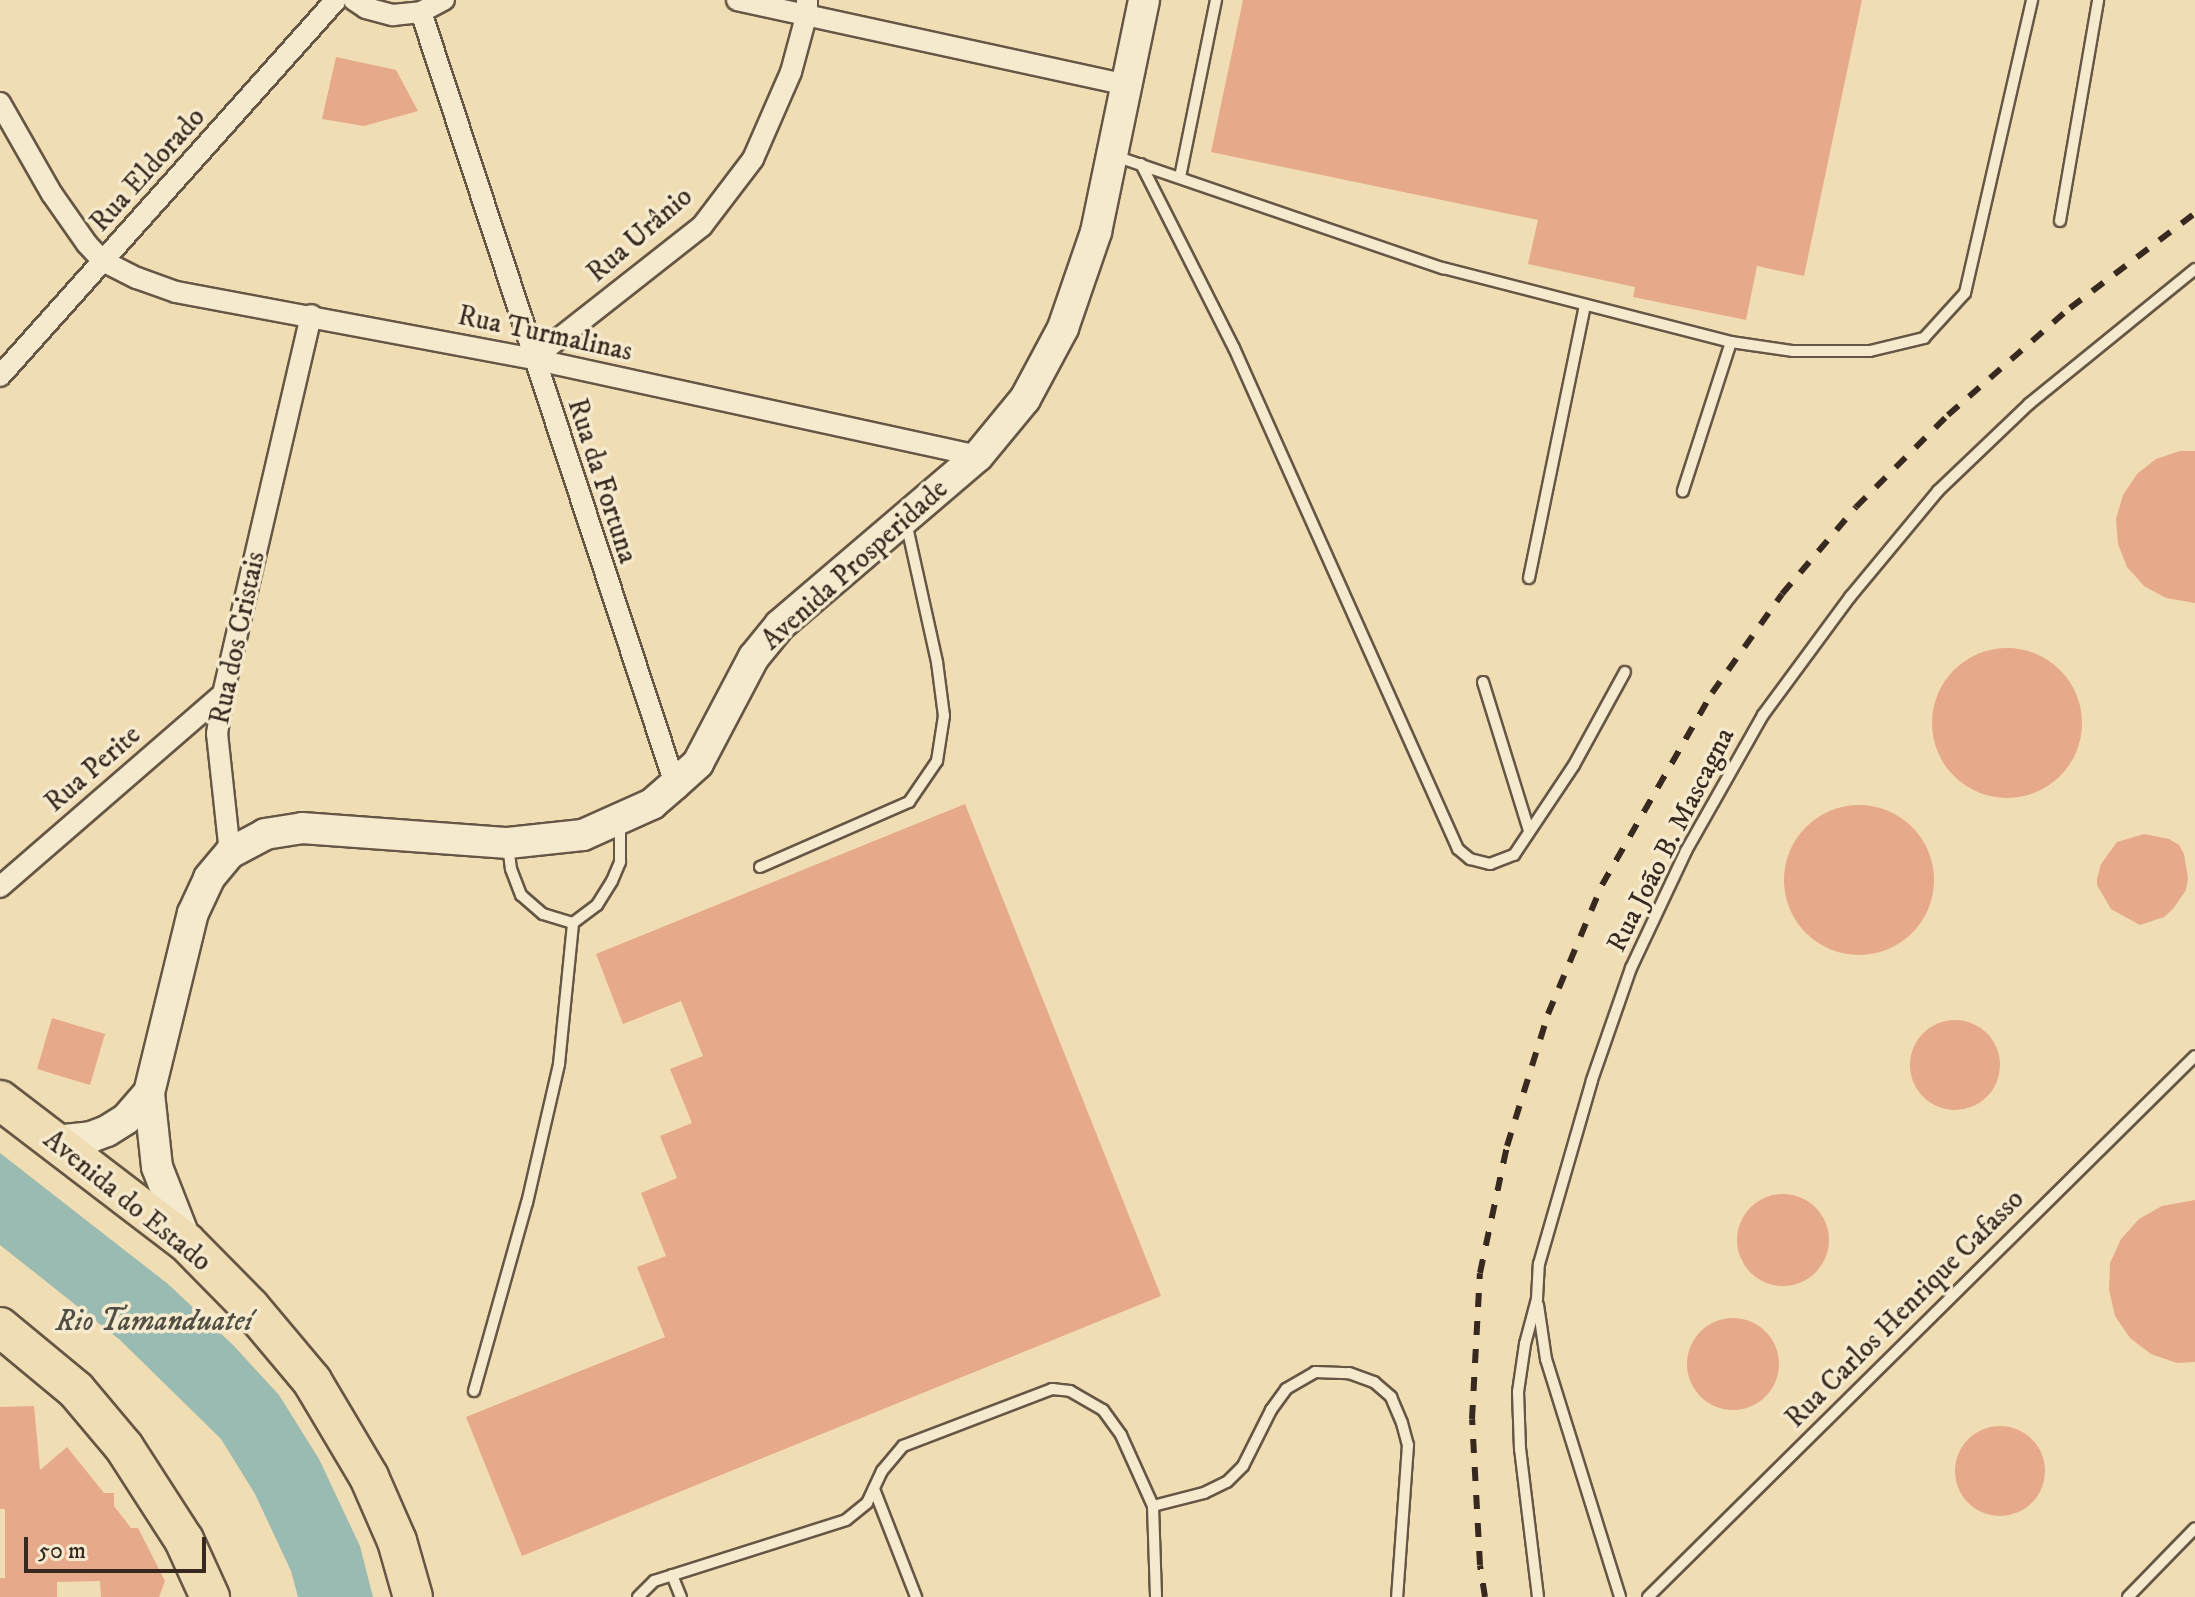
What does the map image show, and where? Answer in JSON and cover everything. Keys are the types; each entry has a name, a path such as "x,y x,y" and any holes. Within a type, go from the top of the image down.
{"highway":[{"name":"Avenida do Estado","path":"0,1100 186,1242 250,1307 312,1381 369,1477 397,1541 413,1597"},
{"path":"1,1329 76,1390 124,1447 184,1540 210,1597"}],"main road":[{"name":"Avenida Prosperidade","path":"230,853 265,834 302,828 508,843 583,835 652,804 698,763 754,657 780,625 978,456 1025,399 1063,328 1096,232 1127,160 1128,85 1144,0"},
{"path":"186,1242 157,1167 149,1093 193,913 209,878 230,853"},
{"path":"55,1141 107,1131 126,1119 149,1093"}],"street":[{"name":"Rua Eldorado","path":"0,376 336,0"},
{"path":"354,0 366,8 393,15 421,12 444,0"},
{"path":"737,0 807,7 1128,85"},
{"name":"Rua Urânio","path":"533,359 702,226 753,159 791,72 807,7"},
{"name":"Rua da Fortuna","path":"421,12 675,784"},
{"path":"0,103 52,194 103,261"},
{"name":"Rua Turmalinas","path":"103,261 176,292 533,359 978,456"},
{"name":"Rua dos Cristais","path":"230,853 217,734 223,694 311,315"},
{"name":"Rua Perite","path":"0,887 223,694"}],"lane":[{"path":"1180,177 1216,0"},
{"path":"1127,160 1354,241 1585,306 1731,342 1793,351 1870,351 1924,338 1965,293 2032,0"},
{"path":"2060,221 2098,0"},
{"path":"1127,160 1240,362 1458,849 1470,859 1490,864 1514,855 1574,765 1625,672"},
{"name":"Rua João B. Mascagna","path":"1538,1597 1520,1449 1518,1392 1525,1344 1537,1299 1539,1264 1550,1218 1631,968 1686,851 1763,715 1850,597 1938,491 2029,404 2195,269"},
{"path":"1529,578 1585,306"},
{"path":"1683,491 1731,342"},
{"path":"760,867 909,802 937,761 944,716 904,517"},
{"path":"1483,682 1529,831"},
{"path":"474,1391 527,1203 559,1064 573,923 597,905 612,881 620,862 620,821"},
{"path":"508,843 511,869 521,895 543,914 573,923"},
{"name":"Rua Carlos Henrique Cafasso","path":"1648,1597 2195,1056"},
{"path":"1537,1299 1546,1359 1620,1597"},
{"path":"1153,1506 1204,1493 1227,1482 1243,1466 1286,1389 1315,1372 1349,1373 1374,1382 1391,1397 1408,1445 1397,1597"},
{"path":"638,1597 654,1581 846,1520 867,1503 892,1457 903,1446 1052,1389 1070,1391 1103,1410 1121,1435 1153,1506 1156,1597"},
{"path":"874,1489 916,1597"},
{"path":"2128,1597 2195,1528"},
{"path":"672,1575 681,1597"}],"water":[{"name":"Rio Tamanduateí","path":"0,1153 168,1284 234,1346 279,1395 319,1459 360,1546 373,1597 298,1597 291,1571 255,1494 221,1439 120,1340 0,1245"}],"building":[{"path":"1243,0 1862,0 1804,276 1757,266 1746,320 1633,297 1635,287 1528,264 1538,220 1211,152"},
{"path":"336,57 396,70 418,111 364,126 322,119"},
{"path":"2180,451 2195,451 2195,603 2166,598 2144,586 2127,567 2118,544 2116,519 2123,495 2137,474 2156,459"},
{"path":"2007,648 2036,654 2060,670 2076,694 2082,723 2076,752 2060,776 2036,792 2007,798 1978,792 1954,776 1938,752 1932,723 1938,694 1954,670 1978,654"},
{"path":"965,804 1161,1296 522,1556 466,1417 665,1337 637,1267 666,1256 641,1193 677,1178 660,1136 692,1123 670,1069 703,1056 681,1001 623,1024 596,954"},
{"path":"1859,805 1888,811 1912,827 1928,851 1934,880 1928,909 1912,933 1888,949 1859,955 1830,949 1806,933 1790,909 1784,880 1790,851 1806,827 1830,811"},
{"path":"2144,834 2169,839 2179,845 2184,854 2188,878 2186,890 2173,909 2164,917 2140,925 2111,909 2097,885 2097,879 2101,864 2117,842"},
{"path":"52,1018 105,1034 90,1085 37,1069"},
{"path":"1955,1020 1972,1023 1987,1033 1997,1048 2000,1065 1997,1082 1987,1097 1972,1107 1955,1110 1938,1107 1923,1097 1913,1082 1910,1065 1913,1048 1923,1033 1938,1023"},
{"path":"1774,1194 1792,1194 1809,1201 1822,1214 1829,1240 1822,1266 1809,1279 1792,1286 1774,1286 1757,1279 1744,1266 1737,1249 1737,1231 1744,1214 1757,1201"},
{"path":"2195,1200 2195,1362 2177,1363 2151,1354 2130,1338 2115,1316 2109,1290 2110,1263 2121,1239 2139,1219 2162,1206"},
{"path":"1733,1318 1750,1322 1765,1332 1775,1347 1779,1364 1775,1381 1765,1396 1750,1406 1733,1410 1716,1406 1701,1396 1691,1381 1687,1364 1691,1347 1701,1332 1716,1322"},
{"path":"34,1406 40,1470 67,1447 104,1493 114,1493 114,1506 131,1528 138,1528 165,1581 159,1597 101,1597 100,1581 57,1582 57,1597 0,1597 0,1578 5,1578 5,1509 0,1509 0,1407"},
{"path":"2000,1426 2017,1429 2032,1439 2042,1454 2045,1471 2042,1488 2032,1503 2017,1513 2000,1516 1983,1513 1968,1503 1958,1488 1955,1471 1958,1454 1968,1439 1983,1429"}],"railway":[{"path":"1485,1597 1480,1565 1472,1419 1480,1273 1507,1146 1548,1014 1602,885 1712,693 1782,594 1856,507 1948,415 2070,308 2195,213"}]}
